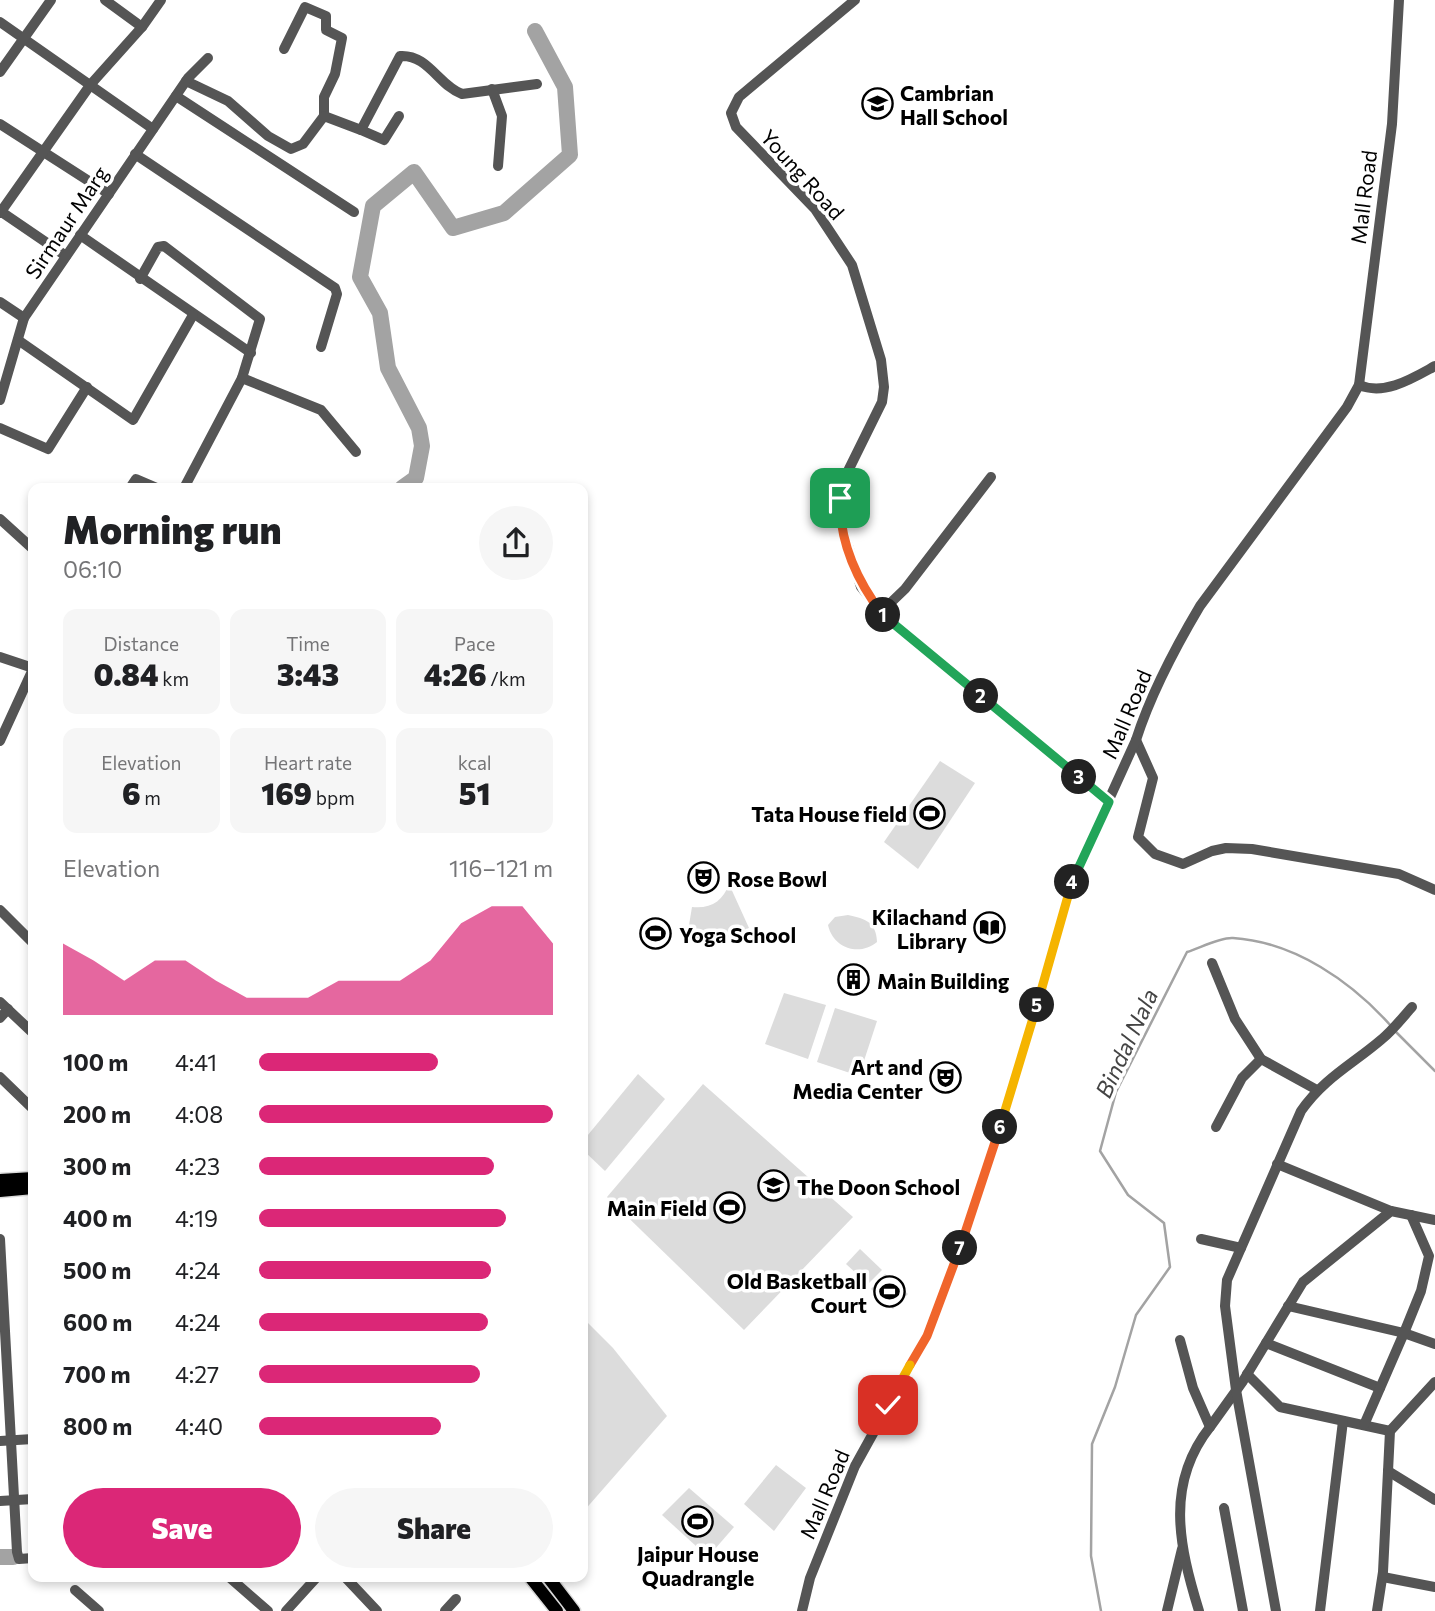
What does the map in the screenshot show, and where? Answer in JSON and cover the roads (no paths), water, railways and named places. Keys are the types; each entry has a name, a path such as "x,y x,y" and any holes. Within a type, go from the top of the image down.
{"main road":[{"path":"0,1180 28,1178"},
{"path":"0,1191 28,1188"},
{"path":"534,1582 557,1611"},
{"path":"552,1582 574,1611"}],"street":[{"path":"0,72 51,0"},
{"path":"105,0 142,26"},
{"path":"66,256 0,212 91,84 161,0"},
{"name":"Young Road","path":"855,0 740,97 730,113 736,127 815,209 852,265 881,360 884,387 882,402 846,475 839,517 856,575 881,612 1109,802"},
{"name":"Mall Road","path":"802,1611 810,1578 855,1466 927,1336 1012,1090 1072,881 1175,650 1238,549 1348,407 1359,385 1392,124 1399,0"},
{"path":"187,79 228,101 268,136 291,149 303,144 324,116 324,97 335,74 342,38 326,30 326,16 306,4 284,49"},
{"path":"0,22 153,129"},
{"path":"361,130 400,56 415,59 429,67 457,93 537,84"},
{"name":"Sirmaur Marg","path":"0,400 24,318 187,79 208,58"},
{"path":"492,89 502,116 498,166"},
{"path":"176,96 354,212"},
{"path":"324,116 384,141 399,116"},
{"path":"0,124 108,194"},
{"path":"135,154 335,288 337,294 321,347"},
{"path":"80,235 140,279 251,353"},
{"path":"140,279 158,247 164,246 259,318 242,378 187,483"},
{"path":"0,302 24,318"},
{"path":"18,340 131,420 135,419 193,315"},
{"path":"1359,385 1373,389 1391,385 1435,366"},
{"path":"242,378 321,410 356,452"},
{"path":"0,428 48,449 87,387"},
{"path":"881,612 905,589 991,477"},
{"path":"0,519 28,545"},
{"path":"0,657 28,667"},
{"path":"0,741 28,680"},
{"path":"1136,740 1153,778 1138,836 1155,854 1177,864 1226,848 1252,849 1399,874 1435,890"},
{"path":"0,910 28,938"},
{"path":"1212,963 1235,1019 1261,1059 1317,1090"},
{"path":"0,1018 4,1005 28,1028"},
{"path":"1276,1611 1236,1390 1225,1299 1227,1280 1301,1111 1317,1090 1389,1033 1412,1007"},
{"path":"1216,1127 1242,1078 1261,1059"},
{"path":"0,1077 28,1104"},
{"path":"1277,1164 1391,1211 1435,1220"},
{"path":"1199,1611 1182,1549 1180,1492 1196,1446 1247,1374 1303,1282 1391,1211"},
{"path":"1364,1425 1421,1292 1429,1256 1411,1215"},
{"path":"0,1238 18,1558 28,1558"},
{"path":"1201,1239 1241,1248"},
{"path":"1288,1306 1404,1333 1435,1344"},
{"path":"1180,1340 1193,1388 1210,1427"},
{"path":"1266,1343 1380,1388"},
{"path":"1247,1374 1280,1407 1390,1431"},
{"path":"1377,1611 1382,1577 1390,1431 1435,1382"},
{"path":"1320,1611 1343,1420"},
{"path":"0,1441 28,1439"},
{"path":"1388,1471 1435,1500"},
{"path":"0,1501 28,1499"},
{"path":"1224,1508 1243,1611"},
{"path":"1167,1611 1182,1549"},
{"path":"1382,1577 1435,1587"},
{"path":"235,1582 268,1611"},
{"path":"286,1611 312,1582"},
{"path":"350,1582 376,1611"},
{"path":"75,1590 99,1611"},
{"path":"445,1611 456,1599"}],"waterway":[{"path":"409,483 416,478 422,446 419,428 388,368 380,313 360,277 373,206 414,172 453,228 504,213 570,155 565,87 535,31"},
{"name":"Bindal Nala","path":"1101,1611 1091,1556 1092,1444 1115,1387 1136,1315 1170,1267 1164,1223 1128,1195 1100,1151 1116,1092 1187,952 1222,939 1256,941 1300,956 1321,967 1359,994 1391,1026"},
{"name":"Bindal Nala","path":"1395,1031 1435,1071"},
{"path":"0,1557 13,1557"}],"place":[{"name":"Cambrian Hall School","path":"877,104"},
{"name":"Tata House field","path":"930,813"},
{"name":"Rose Bowl","path":"704,878"},
{"name":"Kilachand Library","path":"990,928"},
{"name":"Yoga School","path":"656,934"},
{"name":"Main Building","path":"854,980"},
{"name":"Art and Media Center","path":"946,1078"},
{"name":"The Doon School","path":"774,1186"},
{"name":"Main Field","path":"730,1207"},
{"name":"Old Basketball Court","path":"890,1292"},
{"name":"Jaipur House Quadrangle","path":"698,1521"}]}
